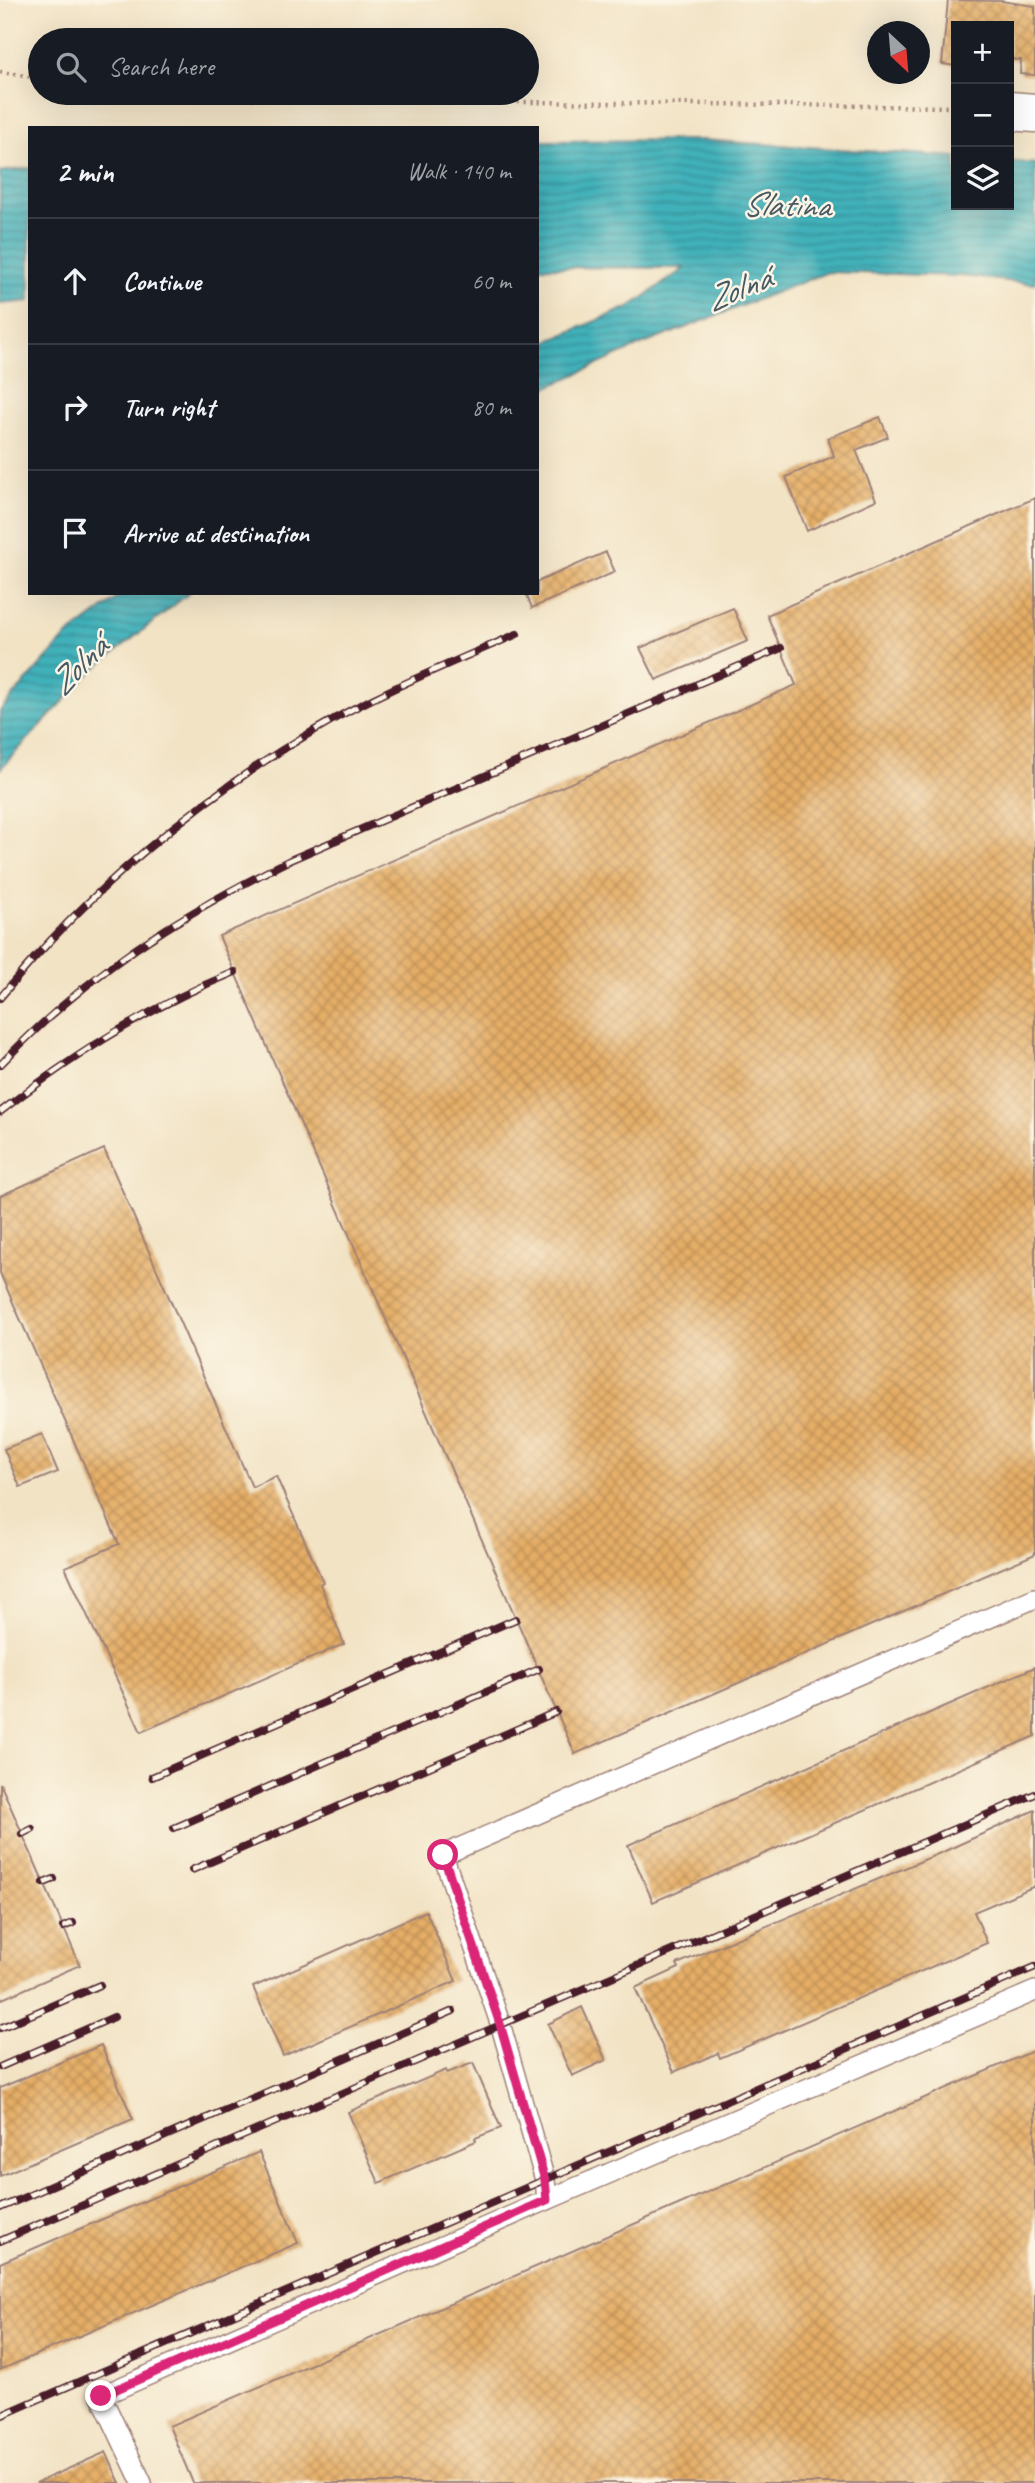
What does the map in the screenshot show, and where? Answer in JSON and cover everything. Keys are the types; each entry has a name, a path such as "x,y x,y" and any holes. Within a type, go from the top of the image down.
{"street":[{"path":"1014,111 1035,113"}],"lane":[{"path":"547,2200 545,2180 500,2024 443,1855 1035,1598"},
{"path":"142,2483 101,2396 547,2200 1035,1991"}],"path":[{"path":"0,72 28,76"},
{"path":"539,102 951,107"}],"water":[{"path":"701,140 951,157 951,210 1014,210 1014,162 1035,164 1035,284 960,276 828,272 641,345 539,391 539,345 631,306 685,268 539,267 539,141"},
{"path":"28,168 28,301 0,304 0,172"},
{"name":"Zolná","path":"121,595 187,595 91,672 0,769 0,711 66,637"}],"building":[{"path":"948,0 1001,1 1035,6 1035,75 1020,74 1021,60 1014,59 1014,21 951,21 951,65 942,64"},
{"path":"880,417 888,437 856,450 876,500 807,531 786,477 834,456 828,438"},
{"path":"1035,498 1035,1554 575,1754 219,936 796,685 767,615"},
{"path":"606,552 615,572 532,608 527,595 539,595 539,581"},
{"path":"733,608 748,641 656,680 640,648"},
{"path":"104,1149 252,1487 276,1476 323,1582 320,1584 344,1644 141,1732 65,1567 119,1544 0,1273 0,1196"},
{"path":"42,1434 58,1472 20,1487 4,1449"},
{"path":"1035,1667 1035,1736 653,1902 628,1845"},
{"path":"0,1783 80,1965 0,2000"},
{"path":"1035,1810 1035,1886 974,1912 987,1943 720,2058 718,2053 674,2072 635,1988 679,1968 677,1964"},
{"path":"426,1911 456,1981 283,2056 253,1987"},
{"path":"582,2007 606,2060 572,2076 548,2024"},
{"path":"101,2045 133,2119 0,2176 0,2088"},
{"path":"1035,2050 1035,2483 193,2483 169,2426"},
{"path":"473,2063 501,2128 379,2183 348,2112 446,2070 447,2073"},
{"path":"259,2152 298,2243 0,2370 0,2263"},
{"path":"106,2452 120,2483 36,2483"}],"railway":[{"path":"0,998 69,921 107,885 186,817 228,786 339,716 517,634"},
{"path":"0,1065 33,1032 101,974 172,925 249,881 290,860 781,648"},
{"path":"0,1112 55,1071 113,1034 172,1001 235,972"},
{"path":"152,1777 516,1619"},
{"path":"174,1828 539,1669"},
{"path":"192,1870 556,1712"},
{"path":"0,2241 1035,1794"},
{"path":"22,1834 32,1829"},
{"path":"44,1883 54,1879"},
{"path":"63,1927 73,1923"},
{"path":"0,2416 1035,1967"},
{"path":"0,2028 100,1985"},
{"path":"0,2208 453,2011"},
{"path":"0,2067 114,2017"}],"route":[{"path":"101,2396 547,2200 545,2180 500,2024 443,1855"}],"water label":[{"name":"Slatina","path":"786,204"}]}
